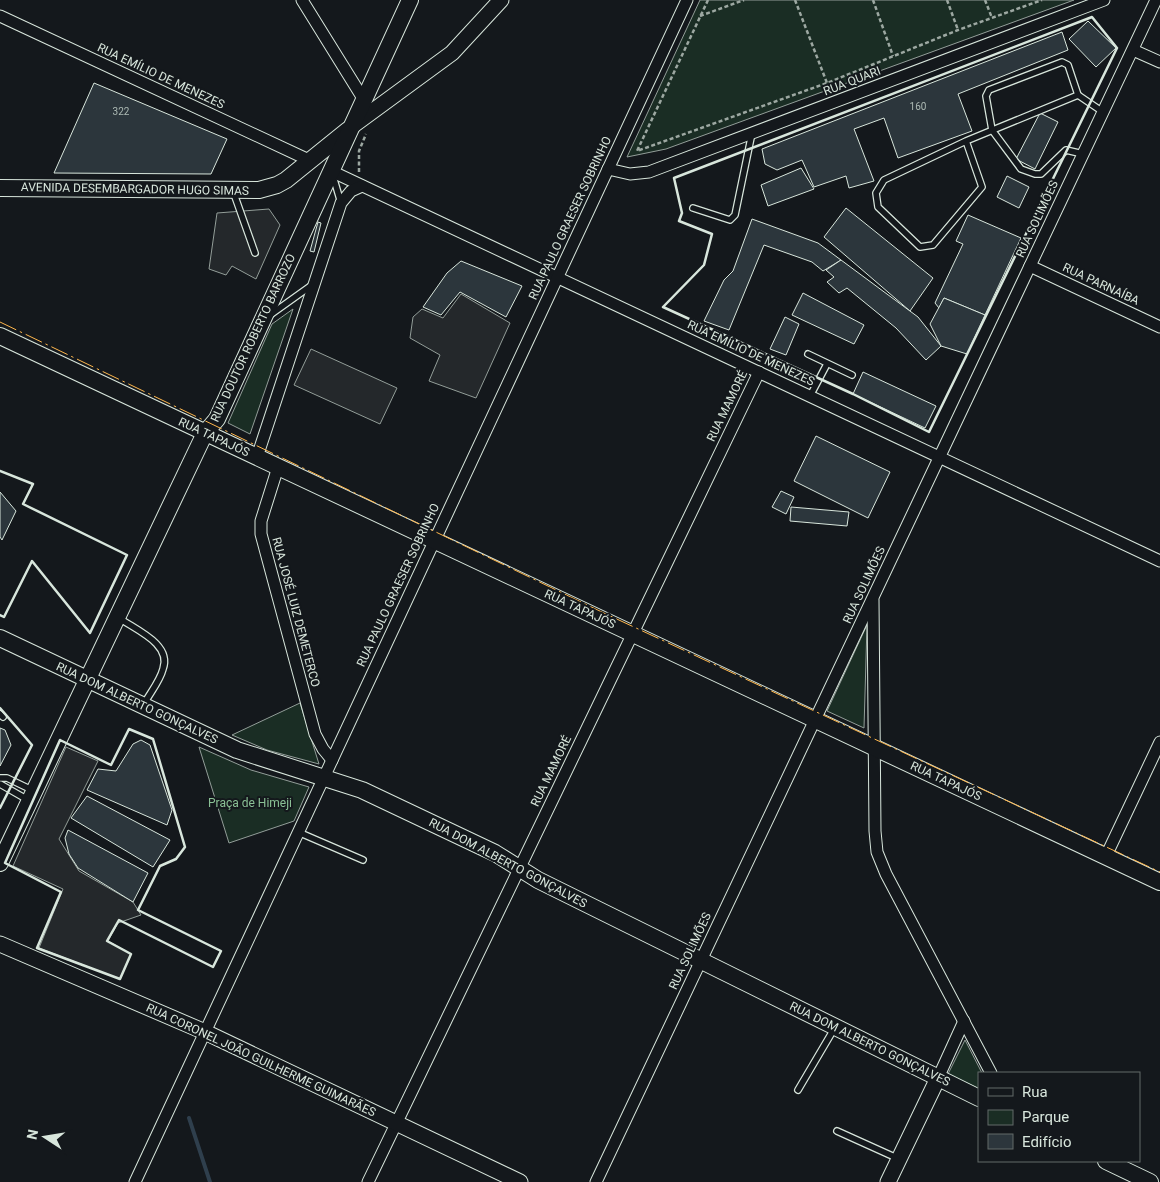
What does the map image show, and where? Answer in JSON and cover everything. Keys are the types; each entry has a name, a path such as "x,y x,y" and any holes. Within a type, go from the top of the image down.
{"main road":[{"name":"RUA DOUTOR ROBERTO BARROZO","path":"0,864 206,433 217,419 410,0"},
{"name":"AVENIDA DESEMBARGADOR HUGO SIMAS","path":"0,188 259,190 277,185 311,162 351,127"},
{"path":"311,162 318,174 320,194"},
{"name":"RUA TAPAJÓS","path":"0,336 1160,882"},
{"name":"RUA DOM ALBERTO GONÇALVES","path":"0,638 237,750 340,782 379,797 495,854 538,880 978,1098"},
{"path":"1108,1162 1150,1182"}],"street":[{"path":"302,0 364,100 385,103"},
{"name":"AVENIDA DESEMBARGADOR HUGO SIMAS","path":"351,127 452,53 501,0"},
{"name":"RUA PAULO GRAESER SOBRINHO","path":"135,1182 687,0"},
{"name":"RUA QUARI","path":"608,169 639,175 1104,0"},
{"name":"RUA SOLIMÕES","path":"596,1182 1156,0"},
{"name":"RUA EMÍLIO DE MENEZES","path":"0,16 311,162"},
{"path":"1133,50 1160,62"},
{"name":"RUA EMÍLIO DE MENEZES","path":"331,171 1160,560"},
{"path":"257,457 340,203 351,191 362,186"},
{"name":"RUA PARNAÍBA","path":"1030,266 1160,327"},
{"name":"RUA MAMORÉ","path":"368,1182 759,372"},
{"name":"RUA JOSÉ LUIZ DEMETERCO","path":"278,467 261,521 261,534 315,734 318,742 332,760"},
{"path":"873,597 875,831 878,852 886,874 990,1072"},
{"path":"1106,856 1160,742"},
{"name":"RUA CORONEL JOÃO GUILHERME GUIMARÃES","path":"0,944 205,1032 520,1182"},
{"path":"888,1182 964,1021"}],"lane":[{"path":"1083,154 1066,150 1041,174 1021,169 992,130 986,96 989,90 1062,62 1068,65 1078,95 1103,112"},
{"path":"966,141 982,187 933,245 920,247 915,245 878,208 875,198 878,188 884,180 966,141 1078,95"},
{"path":"693,208 725,220 730,220 735,215 752,133"},
{"path":"331,171 340,203"},
{"path":"233,190 255,253"},
{"path":"262,320 314,284"},
{"path":"808,354 852,375"},
{"path":"810,396 827,364"},
{"path":"117,617 158,644 163,652 165,660 163,670 143,705"},
{"path":"0,778 7,778 32,796"},
{"path":"0,784 32,796"},
{"path":"298,832 363,860"},
{"path":"798,1090 835,1027"},
{"path":"837,1131 899,1159"}],"path":[{"path":"708,0 637,151 827,83 958,30 1042,0"},
{"path":"700,16 744,0"},
{"path":"795,0 827,83"},
{"path":"873,0 894,56"},
{"path":"947,0 958,30"},
{"path":"985,0 992,18"},
{"path":"362,186 358,166 359,151 366,134 372,128"}],"green space":[{"path":"700,0 1074,0 666,149 627,157"},
{"path":"293,309 250,434 228,423 272,324"},
{"path":"867,625 864,728 827,711"},
{"path":"300,703 319,764 267,750 232,735"},
{"name":"Praça de Himeji","path":"199,747 251,770 309,787 294,821 229,843"},
{"path":"965,1040 981,1072 978,1072 978,1089 948,1074"}],"shaded area":[{"path":"269,209 280,225 256,279 232,266 226,275 209,269 217,213"},
{"path":"461,294 510,323 476,398 429,381 440,355 410,338 413,317 422,309 443,318"},
{"path":"311,349 397,388 380,424 294,385"},
{"path":"66,747 98,761 59,839 79,871 133,902 141,915 118,923 108,941 131,954 120,979 39,948 63,889 13,866"}],"building":[{"path":"1088,21 1116,48 1096,67 1069,39"},
{"path":"1062,32 1068,50 958,94 972,131 898,158 884,118 854,129 874,181 849,188 846,176 814,187 802,160 777,170 765,164 762,149"},
{"path":"94,83 227,139 211,174 54,173"},
{"path":"1040,113 1058,122 1035,169 1016,159"},
{"path":"801,168 814,189 768,206 761,185"},
{"path":"1007,176 1029,187 1019,208 997,197"},
{"path":"846,208 933,278 910,311 824,237"},
{"path":"968,215 1021,238 985,315 944,298 939,308 935,303 963,244 956,241"},
{"path":"752,219 818,243 841,260 823,271 812,262 764,245 729,330 704,321 724,280 733,271"},
{"path":"318,222 321,223 314,252 310,251"},
{"path":"841,260 918,317 941,346 926,360 896,328 847,288 839,293 827,282 834,277 826,270"},
{"path":"461,261 522,286 506,317 460,292 441,315 423,307 447,273"},
{"path":"803,293 864,325 854,344 792,315"},
{"path":"944,298 985,315 967,354 941,346 930,324"},
{"path":"785,317 799,324 786,355 770,349"},
{"path":"863,372 936,406 925,428 853,394"},
{"path":"816,436 890,472 868,518 794,481"},
{"path":"781,491 794,497 786,514 772,507"},
{"path":"0,492 16,511 2,540 0,537"},
{"path":"791,507 849,512 847,526 790,521"},
{"path":"0,728 5,730 11,745 0,766"},
{"path":"141,740 150,745 172,810 167,825 87,790 98,769 116,771 133,744"},
{"path":"87,796 170,840 153,867 71,818"},
{"path":"68,830 148,873 133,902 78,868 69,854 65,838"}],"waterway":[{"path":"189,1118 210,1182"}],"wall":[{"path":"1092,17 1117,48 929,432 853,394 663,307 704,265 712,234 679,221 682,213 674,178 1092,17"},
{"path":"0,471 33,484 23,504 127,555 90,633 32,561 4,617 0,615"},
{"path":"0,708 32,745 0,808"},
{"path":"129,729 153,739 185,847 176,859 160,866 138,910 221,951 213,967 119,920 107,941 131,954 120,979 37,948 61,892 5,863 60,740 111,765 129,729"}],"power":[{"path":"0,322 606,614 1160,872"}]}
